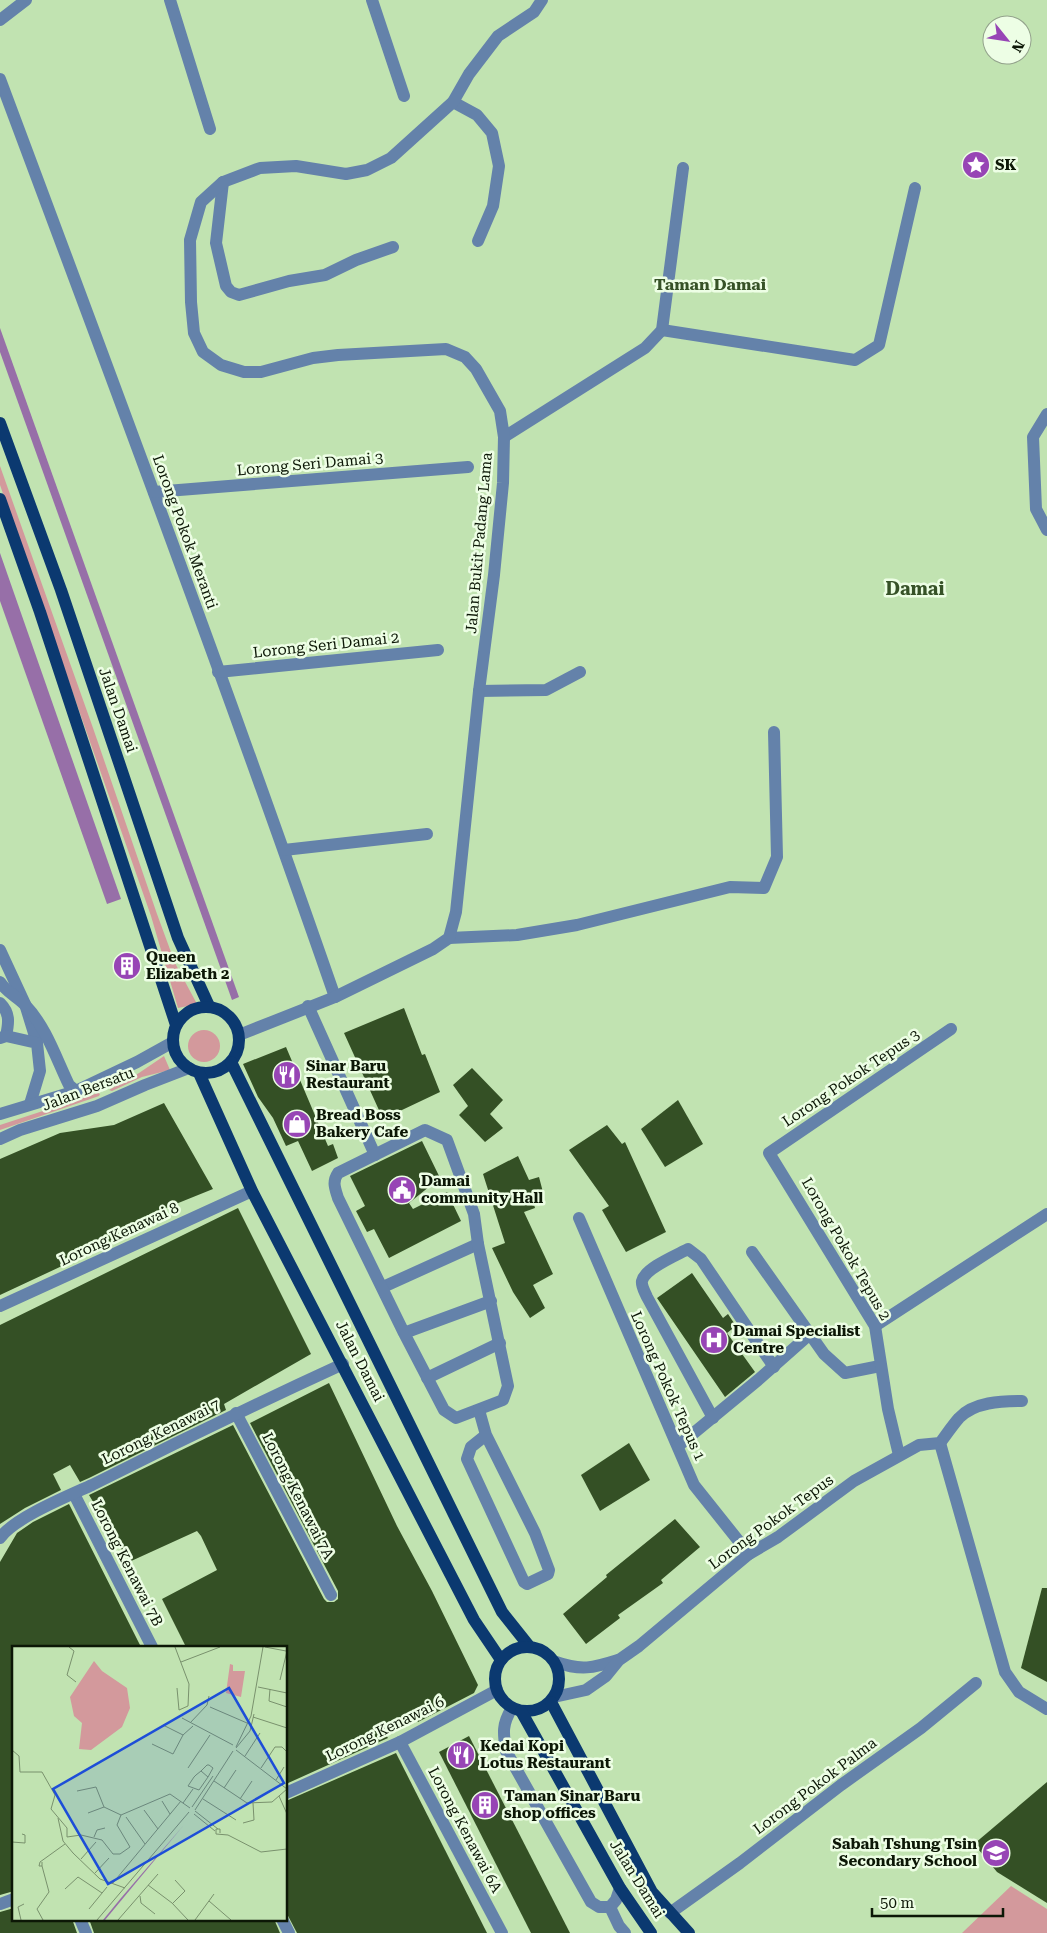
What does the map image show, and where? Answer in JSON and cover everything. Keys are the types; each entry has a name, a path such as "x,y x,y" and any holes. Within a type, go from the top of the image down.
{"main road":[{"name":"Jalan Damai","path":"0,424 61,590 178,938 209,1006"},
{"path":"0,499 40,612 176,1025 173,1042 175,1052 180,1062 194,1071 216,1072 231,1062 239,1045 240,1035 236,1024 229,1015 220,1009 209,1006 189,1010 176,1025"},
{"name":"Jalan Damai","path":"231,1062 502,1612 529,1646"},
{"name":"Jalan Damai","path":"194,1071 252,1191 474,1620 501,1660"},
{"path":"529,1646 544,1651 556,1662 560,1674 559,1686 552,1699 537,1710 516,1709 503,1700 497,1690 495,1675 501,1660 513,1650 529,1646"},
{"name":"Jalan Damai","path":"552,1699 652,1892 689,1933"},
{"name":"Jalan Damai","path":"516,1709 620,1888 651,1933"}],"street":[{"path":"0,20 26,0"},
{"path":"170,0 210,129"},
{"path":"372,0 404,96"},
{"name":"Jalan Bukit Padang Lama","path":"449,938 456,912 479,691 495,566 503,483 504,437 500,411 476,369 465,357 446,349 313,358 261,372 244,372 221,365 203,352 194,333 191,302 190,240 201,202 223,182 260,168 296,166 346,174 367,170 391,158 453,102 469,74 498,36 534,12 542,0"},
{"name":"Lorong Pokok Meranti","path":"0,80 154,492 284,850 335,997"},
{"path":"453,102 477,115 492,133 499,166 493,206 478,241"},
{"path":"504,437 645,348 662,330 683,168"},
{"path":"223,182 216,243 226,286 231,292 238,295 289,281 325,275 356,260 393,247"},
{"path":"662,330 855,360 879,345 915,188"},
{"path":"1047,414 1033,438 1036,509 1047,530"},
{"name":"Lorong Seri Damai 3","path":"154,492 468,467"},
{"name":"Lorong Seri Damai 2","path":"218,672 438,650"},
{"path":"479,691 546,690 580,672"},
{"path":"240,1035 308,1006 335,997 433,949 449,938 526,934 577,925 730,887 764,888 777,857 774,732"},
{"path":"284,850 427,834"},
{"path":"0,950 25,1004 37,1043 40,1070 30,1104"},
{"path":"0,982 4,988 25,1004 40,1023 69,1084 76,1090"},
{"path":"0,1003 7,1010 9,1022 3,1037 37,1043"},
{"path":"308,1006 375,1155"},
{"name":"Lorong Pokok Tepus 3","path":"769,1153 951,1029"},
{"name":"Jalan Bersatu","path":"0,1114 76,1090 137,1062 173,1042"},
{"name":"Jalan Bersatu","path":"0,1139 20,1130 97,1106 145,1085 194,1071"},
{"path":"425,1130 447,1140 474,1214 478,1244 508,1386 503,1400 456,1418 444,1410 404,1333 338,1198 334,1178 338,1173 425,1130"},
{"name":"Lorong Pokok Tepus 2","path":"769,1153 875,1326 880,1366 899,1455"},
{"name":"Lorong Kenawai 8","path":"0,1306 252,1191"},
{"path":"875,1326 1047,1214"},
{"name":"Lorong Pokok Tepus 1","path":"579,1218 694,1485 749,1554"},
{"path":"383,1287 478,1244"},
{"path":"713,1418 647,1297 642,1286 642,1280 647,1274 688,1249 694,1252 702,1259 774,1367"},
{"path":"752,1252 824,1354 845,1373 880,1366"},
{"path":"404,1333 491,1301"},
{"path":"678,1446 774,1367 810,1334"},
{"path":"427,1378 500,1343"},
{"name":"Lorong Kenawai 7","path":"0,1538 23,1519 236,1413 343,1364"},
{"path":"1022,1401 994,1401 970,1410 959,1417 940,1444 1005,1672 1019,1692 1047,1710"},
{"path":"479,1410 486,1435 535,1533 549,1570 548,1574 527,1584 524,1582 468,1459 471,1447 486,1435"},
{"name":"Lorong Kenawai 7A","path":"236,1413 331,1595"},
{"name":"Lorong Pokok Tepus","path":"552,1699 586,1690 606,1676 620,1660 749,1554 778,1537 854,1481 919,1445 940,1444"},
{"name":"Lorong Kenawai 7B","path":"74,1494 151,1646"},
{"name":"Lorong Pokok Tepus","path":"556,1662 574,1668 594,1668 620,1660"},
{"name":"Lorong Pokok Palma","path":"670,1913 841,1784 921,1728 976,1683"},
{"name":"Lorong Kenawai 6","path":"288,1792 400,1742 497,1690"},
{"path":"516,1709 506,1717 503,1730 506,1751 591,1902 599,1907 610,1907 616,1900 620,1888"},
{"name":"Lorong Kenawai 6A","path":"400,1742 502,1933"},
{"path":"0,1904 12,1900"},
{"path":"610,1907 619,1926 625,1933"},
{"path":"80,1920 86,1933"},
{"path":"282,1920 289,1933"}],"shaded area":[{"path":"0,328 239,997 232,1000 0,352"},
{"path":"0,466 157,914 175,963 197,1004 178,1008 151,916 0,485"},
{"path":"0,553 121,899 107,904 0,601"},
{"path":"204,1030 216,1034 220,1046 216,1058 204,1062 192,1058 188,1046 192,1034"},
{"path":"164,1056 170,1070 142,1077 112,1091 109,1090 139,1073"},
{"path":"98,1093 100,1094 99,1096 0,1130 0,1125"},
{"path":"1011,1886 1047,1909 1047,1933 962,1933"}],"building":[{"path":"404,1008 422,1055 425,1054 440,1092 383,1119 344,1033"},
{"path":"286,1047 328,1146 333,1144 338,1158 312,1171 298,1141 286,1146 273,1118 258,1097 243,1064"},
{"path":"472,1068 503,1100 490,1114 503,1128 485,1142 459,1115 468,1106 453,1085"},
{"path":"678,1100 703,1144 665,1167 641,1129"},
{"path":"164,1103 213,1189 156,1212 109,1244 0,1295 0,1159 60,1133 114,1125"},
{"path":"607,1125 622,1144 625,1142 666,1232 626,1252 602,1210 609,1206 569,1150"},
{"name":"Damai community Hall","path":"422,1141 440,1178 409,1203 413,1209 447,1192 461,1221 389,1258 374,1229 367,1232 356,1211 365,1206 350,1176"},
{"path":"518,1156 529,1180 539,1177 544,1196 533,1201 535,1208 524,1212 553,1274 533,1285 545,1308 530,1318 513,1292 492,1248 505,1243 483,1174"},
{"path":"238,1208 311,1354 224,1404 226,1410 89,1478 80,1482 70,1465 53,1474 61,1490 25,1508 0,1524 0,1325"},
{"path":"692,1273 723,1318 728,1314 736,1326 727,1333 755,1372 725,1397 657,1298"},
{"path":"329,1383 397,1526 432,1591 478,1685 474,1693 418,1722 416,1719 386,1735 388,1738 288,1783 288,1646 186,1646 162,1599 217,1570 201,1536 197,1531 129,1562 89,1495 233,1425 324,1599 327,1602 334,1602 338,1599 338,1591 250,1423"},
{"path":"629,1443 650,1480 600,1511 581,1475"},
{"path":"69,1504 140,1646 12,1646 12,1892 0,1895 0,1562 17,1533 33,1522"},
{"path":"675,1519 700,1547 661,1580 663,1583 618,1615 620,1618 586,1644 563,1614 607,1577 606,1575"},
{"path":"1042,1588 1047,1588 1047,1682 1021,1668"},
{"name":"Taman Sinar Baru shop offices","path":"469,1736 570,1933 531,1933 439,1752"},
{"path":"396,1753 487,1933 297,1933 288,1916 288,1800"},
{"path":"1047,1782 1047,1903 997,1872 974,1844"},
{"path":"12,1909 12,1920 72,1920 77,1933 0,1933 0,1912"},
{"path":"89,1920 274,1920 280,1933 94,1933"}],"place":[{"name":"SK","path":"976,165"},
{"name":"Queen Elizabeth 2","path":"127,966"},
{"name":"Sinar Baru Restaurant","path":"287,1075"},
{"name":"Bread Boss Bakery Cafe","path":"297,1124"},
{"name":"Damai community Hall","path":"402,1190"},
{"name":"Damai Specialist Centre","path":"714,1340"},
{"name":"Kedai Kopi Lotus Restaurant","path":"461,1755"},
{"name":"Taman Sinar Baru shop offices","path":"485,1805"},
{"name":"Sabah Tshung Tsin Secondary School","path":"996,1853"}],"district":[{"name":"Taman Damai","path":"710,284"},
{"name":"Damai","path":"915,589"}]}
